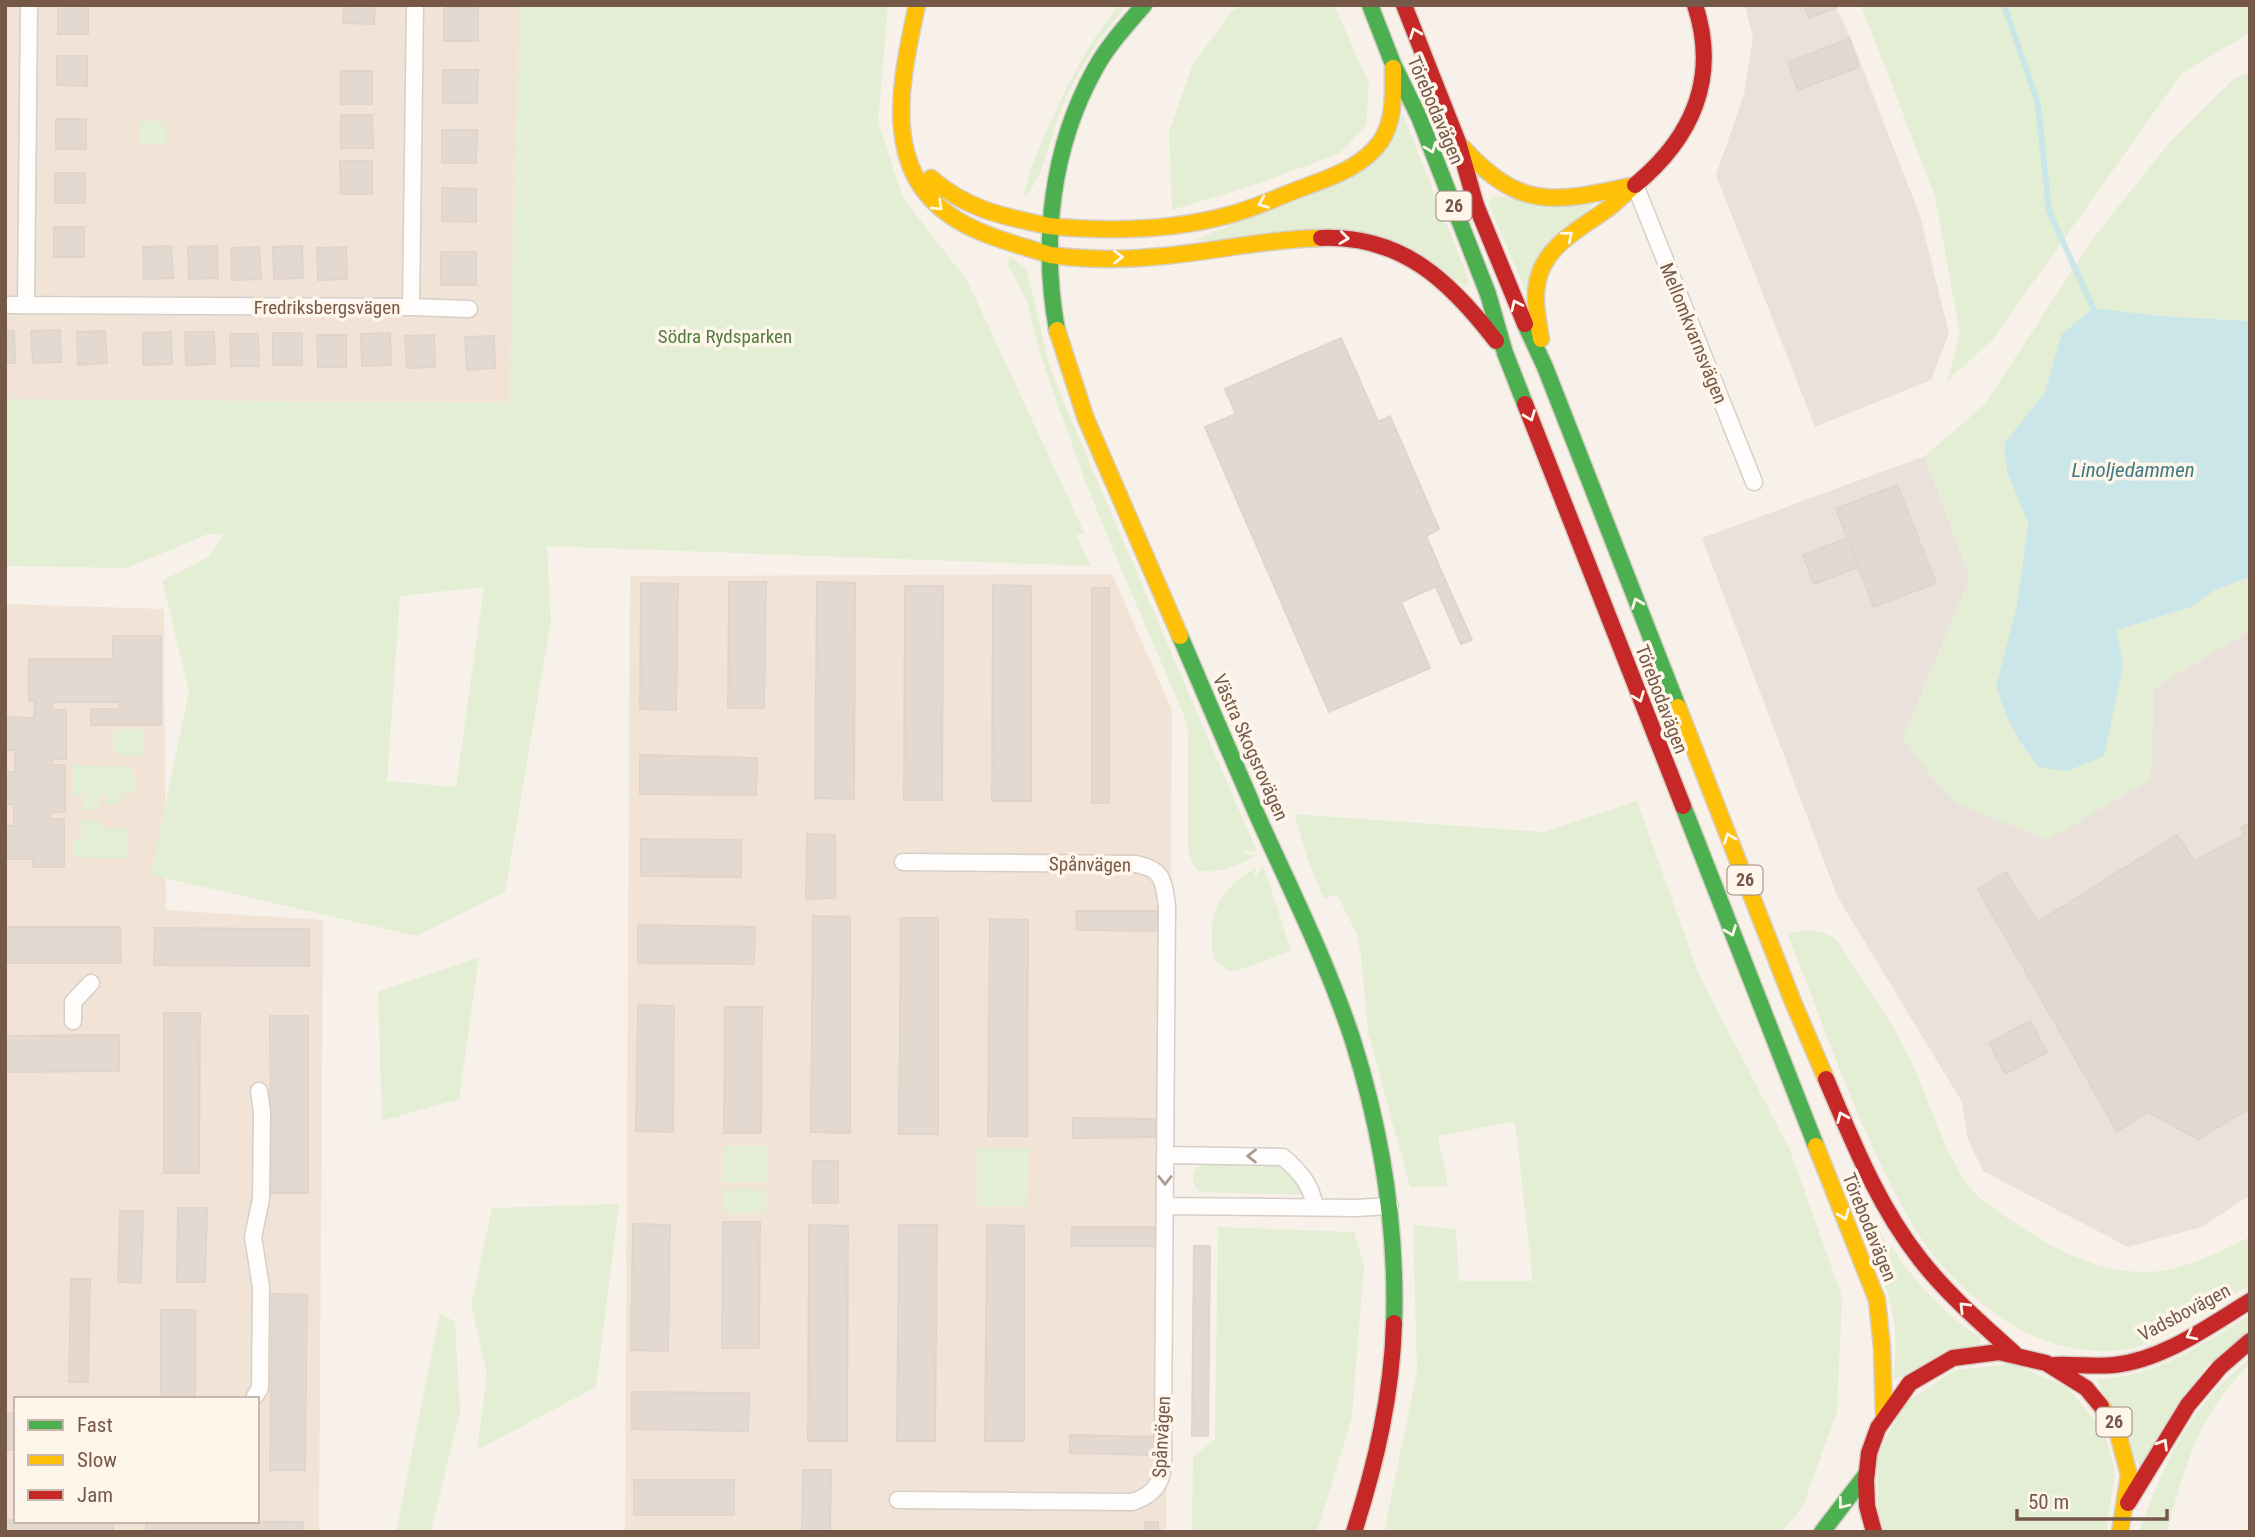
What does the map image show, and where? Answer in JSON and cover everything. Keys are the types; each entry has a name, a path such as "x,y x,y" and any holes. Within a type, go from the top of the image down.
{"main road":[{"path":"917,5 905,63 901,124 910,170 919,186 947,214 981,232 1050,255 1068,258 1164,257 1310,237 1345,237 1379,246 1417,262 1446,284 1474,312 1505,353"},
{"name":"Västra Skogsrovägen","path":"1144,5 1115,38 1081,98 1056,174 1049,226 1053,306 1066,365 1086,419 1334,990 1370,1101 1390,1206 1396,1286 1394,1357 1380,1438 1354,1532"},
{"name":"Törebodavägen","path":"1370,5 1393,64 1419,117 1488,294 1505,353 1877,1300 1883,1361 1884,1415"},
{"name":"Törebodavägen","path":"1404,5 1458,142 1480,216 1513,298 1545,367 1793,1002 1854,1145 1889,1213 1919,1258 1961,1305 2014,1353"},
{"path":"1545,367 1536,300 1538,282 1545,263 1565,237 1607,210 1659,166 1683,133 1698,97 1704,60 1700,17 1695,5"},
{"path":"901,124 919,163 951,197 972,208 1049,226 1135,230 1203,222 1233,215 1340,173 1363,161 1381,141 1390,121 1393,64"},
{"path":"1458,142 1493,180 1509,190 1527,196 1568,197 1635,185"},
{"name":"Vadsbovägen","path":"2054,1365 2115,1365 2141,1359 2250,1301"},
{"path":"2128,1503 2188,1405 2220,1367 2250,1341"},
{"name":"26","path":"1874,1532 1866,1498 1865,1476 1871,1444 1884,1415 1908,1385 1940,1364 1976,1353 2014,1353 2054,1365 2069,1373 2088,1388 2114,1422 2126,1453 2129,1478 2128,1503 2120,1532"},
{"name":"26","path":"1822,1532 1865,1476"}],"street":[{"path":"26,305 29,5"},
{"name":"Fredriksbergsvägen","path":"5,305 411,307 415,5"},
{"name":"Mellomkvarnsvägen","path":"1635,185 1754,482"},
{"path":"411,307 469,309"},
{"name":"Spånvägen","path":"898,1500 1132,1502 1147,1497 1158,1487 1162,1472 1165,1206 1167,906 1165,887 1159,874 1150,867 1136,864 903,862"},
{"path":"73,1021 73,1002 91,984"},
{"path":"255,1396 260,1388 261,1287 253,1237 261,1199 262,1112 259,1091"},
{"path":"1165,1155 1283,1157 1304,1176 1315,1207"},
{"path":"1165,1206 1390,1206"}],"shaded area":[{"path":"5,5 520,5 509,404 5,399"},
{"path":"1745,5 1835,5 1853,43 1920,216 1949,333 1931,380 1815,427 1716,175 1744,94 1753,38"},
{"path":"1925,456 1970,578 1903,738 2150,780 2154,688 2250,630 2250,1195 2202,1227 2128,1247 1983,1171 1968,1140 1962,1102 1837,896 1702,538"},
{"path":"1112,574 1172,710 1166,1532 625,1532 630,576"},
{"path":"5,604 164,609 166,910 323,920 319,1532 5,1532"}],"green space":[{"name":"Södra Rydsparken","path":"520,5 888,5 878,122 903,198 968,282 1085,534 1076,535 1091,566 547,546 551,621 505,892 417,936 151,875 189,691 162,581 210,556 223,534 208,534 127,568 5,566 5,399 509,403","holes":["484,587 456,787 387,781 400,596"]},
{"path":"1119,5 1127,5 1098,42 1074,82 1061,110 1042,169 1023,199 1033,163 1063,95 1088,49"},
{"path":"1243,5 1334,5 1369,84 1366,125 1340,153 1257,184 1172,210 1169,132 1193,64 1232,11"},
{"path":"1861,5 2250,5 2250,33 2182,73 1992,340 1947,381 1960,334 1935,197"},
{"path":"2250,73 2250,321 2160,316 2061,335 2045,392 2004,445 2007,472 2028,523 2017,605 1996,686 2007,718 2020,742 2038,766 2068,771 2123,666 2117,630 2191,607 2215,590 2250,577 2250,630 2154,688 2150,780 2047,840 1956,803 1931,776 1903,738 1970,578 1925,456 1985,404 2094,237 2169,143 2235,78"},
{"path":"1403,115 1470,283 1465,286 1412,249 1193,240 1296,201"},
{"path":"139,121 165,121 165,144 139,144"},
{"path":"1495,196 1594,203 1526,292 1488,202"},
{"path":"1010,256 1027,270 1048,360 1063,401 1257,852 1244,851 1245,854 1256,855 1242,863 1205,871 1197,870 1192,862 1188,850 1188,734 1185,718 1084,478 1041,357 1027,302 1008,265"},
{"path":"114,729 143,729 143,755 118,756 114,751"},
{"path":"73,765 129,766 134,771 134,794 123,794 122,804 106,804 106,795 99,794 99,810 83,810 83,795 73,795"},
{"path":"1637,801 1699,975 1790,1150 1842,1297 1837,1412 1802,1508 1781,1532 1384,1532 1417,1371 1413,1225 1456,1229 1459,1281 1533,1281 1515,1121 1438,1136 1448,1186 1410,1187 1368,1032 1357,934 1337,894 1324,899 1308,860 1294,814 1543,832"},
{"path":"82,820 99,820 99,828 128,828 127,859 73,858 73,839 82,839"},
{"path":"1263,865 1291,951 1236,971 1228,971 1214,960 1214,917 1224,894 1257,867 1256,876"},
{"path":"1808,930 1836,939 1874,997 1909,1057 1956,1165 1982,1200 2059,1249 2100,1266 2121,1270 2142,1272 2186,1265 2250,1237 2250,1285 2153,1341 2133,1348 2107,1351 2081,1350 2056,1344 2009,1323 1987,1308 1949,1273 1928,1249 1885,1174 1850,1095 1787,933"},
{"path":"479,957 459,1099 382,1121 378,992"},
{"path":"723,1146 767,1146 767,1182 722,1182"},
{"path":"978,1148 1029,1148 1028,1207 977,1206"},
{"path":"1236,1163 1284,1167 1296,1176 1304,1195 1201,1192 1197,1189 1193,1177 1203,1164"},
{"path":"1855,1184 1889,1249 1892,1247 1921,1286 1943,1308 1981,1338 1980,1345 1893,1380 1896,1343 1891,1305 1847,1188"},
{"path":"723,1189 766,1189 766,1213 723,1213"},
{"path":"619,1204 596,1387 477,1450 487,1374 471,1305 492,1208"},
{"path":"1218,1227 1354,1232 1364,1265 1352,1417 1317,1532 1192,1532 1193,1457 1215,1439"},
{"path":"440,1313 455,1322 460,1412 431,1532 396,1532"},
{"path":"2250,1315 2250,1329 2205,1367 2140,1468 2096,1379 2139,1373 2159,1366"},
{"path":"2250,1358 2250,1365 2233,1382 2206,1420 2187,1463 2167,1532 2139,1532 2159,1480 2181,1436 2210,1397"},
{"path":"2014,1364 2068,1388 2105,1434 2115,1473 2106,1532 1884,1532 1878,1515 1877,1455 1905,1403 1955,1370"}],"water":[{"name":"Linoljedammen","path":"2093,308 2160,316 2250,321 2250,577 2215,590 2191,607 2117,630 2123,666 2104,756 2068,771 2039,767 2020,742 2007,718 1996,686 2017,605 2028,523 2007,472 2004,444 2045,392 2061,335"}],"building":[{"path":"58,5 88,5 88,34 58,34"},
{"path":"344,5 375,5 374,24 343,23"},
{"path":"1804,5 1836,5 1837,7 1809,18"},
{"path":"444,8 478,8 478,41 444,41"},
{"path":"1849,39 1859,67 1798,90 1788,62"},
{"path":"57,56 87,56 87,86 57,85"},
{"path":"443,70 478,70 477,103 443,103"},
{"path":"341,71 372,71 372,104 341,104"},
{"path":"341,115 372,115 373,148 341,148"},
{"path":"56,119 86,119 86,149 56,149"},
{"path":"442,130 477,130 476,163 442,163"},
{"path":"340,161 372,161 372,194 341,194"},
{"path":"55,173 85,173 85,203 55,203"},
{"path":"442,188 476,189 476,222 442,221"},
{"path":"54,227 84,227 84,257 54,257"},
{"path":"171,246 173,278 144,279 143,247"},
{"path":"217,246 218,278 189,279 188,247"},
{"path":"302,246 303,278 274,279 273,247"},
{"path":"259,247 261,279 232,280 231,248"},
{"path":"346,247 347,279 318,280 317,248"},
{"path":"441,252 476,252 476,285 441,285"},
{"path":"60,330 61,362 33,363 31,331"},
{"path":"5,331 14,331 15,363 5,363"},
{"path":"105,331 107,363 78,365 77,332"},
{"path":"171,332 172,364 143,365 143,333"},
{"path":"185,332 214,332 215,364 186,365"},
{"path":"273,333 302,333 302,365 273,365"},
{"path":"390,333 391,365 362,366 361,334"},
{"path":"230,334 258,334 259,366 231,366"},
{"path":"317,335 346,335 346,367 318,367"},
{"path":"434,335 435,367 407,368 405,336"},
{"path":"494,336 495,368 467,370 465,337"},
{"path":"1341,338 1378,422 1390,416 1439,529 1426,536 1446,582 1401,602 1430,668 1329,712 1205,427 1236,414 1225,389"},
{"path":"1897,485 1936,583 1874,607 1836,509"},
{"path":"1847,538 1858,567 1814,584 1803,555"},
{"path":"729,582 766,582 764,708 728,708"},
{"path":"817,582 855,583 854,799 815,798"},
{"path":"1446,582 1472,640 1461,644 1436,587"},
{"path":"641,583 678,584 676,710 640,709"},
{"path":"993,585 1031,586 1031,801 992,801"},
{"path":"905,586 943,586 942,800 904,800"},
{"path":"1092,588 1109,588 1109,803 1092,803"},
{"path":"113,636 161,636 161,725 91,725 91,709 120,709 120,702 52,702 52,710 66,710 66,759 52,759 52,765 65,765 65,812 51,812 51,819 64,819 64,867 33,867 33,859 5,859 5,826 14,826 14,804 5,804 5,772 15,772 15,750 5,750 5,717 34,718 35,701 29,701 29,659 113,659"},
{"path":"640,755 757,758 756,795 640,794"},
{"path":"2250,823 2250,1108 2198,1139 2148,1112 2117,1131 1978,889 2006,872 2038,922 2177,835 2194,861 2244,835 2241,828"},
{"path":"807,834 835,835 835,898 806,899"},
{"path":"641,839 741,840 741,877 641,876"},
{"path":"1076,911 1160,911 1159,931 1077,930"},
{"path":"813,916 850,917 850,1133 811,1132"},
{"path":"901,918 938,918 938,1134 899,1134"},
{"path":"990,919 1028,920 1027,1136 988,1136"},
{"path":"638,925 755,927 754,964 638,963"},
{"path":"5,927 120,927 121,963 5,963"},
{"path":"155,928 309,929 309,966 154,965"},
{"path":"638,1005 674,1006 673,1132 636,1131"},
{"path":"725,1007 762,1007 761,1133 724,1133"},
{"path":"164,1013 200,1013 199,1173 164,1173"},
{"path":"270,1016 308,1016 308,1193 271,1193"},
{"path":"2030,1021 2047,1052 2005,1074 1989,1043"},
{"path":"119,1035 119,1071 5,1072 5,1036"},
{"path":"1073,1118 1155,1119 1155,1137 1073,1138"},
{"path":"813,1161 838,1161 838,1203 813,1203"},
{"path":"178,1208 207,1208 205,1282 177,1282"},
{"path":"120,1211 143,1211 141,1283 118,1282"},
{"path":"723,1222 760,1222 759,1348 722,1348"},
{"path":"633,1224 670,1225 668,1351 631,1350"},
{"path":"809,1225 848,1226 847,1441 808,1441"},
{"path":"899,1225 937,1225 935,1441 897,1441"},
{"path":"987,1225 1024,1226 1024,1441 985,1441"},
{"path":"1072,1227 1155,1227 1155,1246 1071,1246"},
{"path":"1194,1246 1210,1246 1208,1436 1192,1436"},
{"path":"71,1279 90,1279 88,1382 69,1382"},
{"path":"272,1294 307,1295 305,1470 270,1470"},
{"path":"161,1310 195,1310 195,1397 161,1397"},
{"path":"632,1392 749,1393 748,1431 632,1429"},
{"path":"5,1413 14,1413 14,1450 5,1450"},
{"path":"1070,1435 1154,1437 1154,1455 1070,1453"},
{"path":"803,1470 831,1470 830,1532 802,1532"},
{"path":"634,1480 734,1480 734,1515 634,1515"},
{"path":"5,1520 14,1520 14,1523 113,1523 113,1532 5,1532"},
{"path":"303,1522 303,1532 146,1532 146,1523"},
{"path":"1145,1522 1158,1522 1158,1532 1145,1532"}],"waterway":[{"path":"2004,5 2038,104 2049,211 2093,308"}],"traffic: fast":[{"path":"1057,330 1052,297 1050,230 1059,163 1080,99 1095,69 1111,44 1144,5"},
{"path":"1370,5 1393,64 1419,117 1488,294 1505,353 1525,404"},
{"path":"1525,324 1545,367 1678,707"},
{"path":"1180,636 1299,905 1353,1041 1372,1110 1386,1180 1393,1251 1394,1323"},
{"path":"1683,806 1816,1146"},
{"path":"1822,1532 1865,1476"}],"traffic: slow":[{"path":"917,5 906,61 901,119 905,147 913,173 928,196 962,223 999,239 1050,255"},
{"path":"1049,226 1117,229 1185,224 1247,210 1333,176 1364,158 1386,133 1391,115 1393,68"},
{"path":"1462,147 1502,182 1520,192 1558,198 1631,186"},
{"path":"931,178 944,189 986,210 1049,226"},
{"path":"1541,339 1536,291 1546,260 1573,232 1610,207 1635,185"},
{"path":"1050,255 1093,259 1136,258 1321,238"},
{"path":"1057,330 1086,419 1180,636"},
{"path":"1678,707 1793,1002 1826,1079"},
{"path":"1816,1146 1877,1300 1884,1415"},
{"path":"2101,1406 2116,1426 2129,1475 2120,1532"}],"traffic: jam":[{"path":"1404,5 1458,142 1476,205 1525,324"},
{"path":"1635,185 1672,147 1695,105 1702,82 1704,57 1702,32 1695,5"},
{"path":"1321,238 1350,239 1376,244 1400,253 1442,281 1496,341"},
{"path":"1525,404 1683,806"},
{"path":"1826,1079 1867,1172 1905,1239 1941,1284 2014,1353"},
{"path":"2054,1365 2099,1366 2132,1362 2168,1349 2250,1301"},
{"path":"1354,1532 1382,1429 1394,1323"},
{"path":"2128,1503 2188,1405 2220,1367 2250,1341"},
{"path":"1874,1532 1867,1506 1866,1480 1869,1453 1878,1428 1910,1383 1953,1358 1999,1352 2046,1363 2086,1388 2101,1406"}]}
